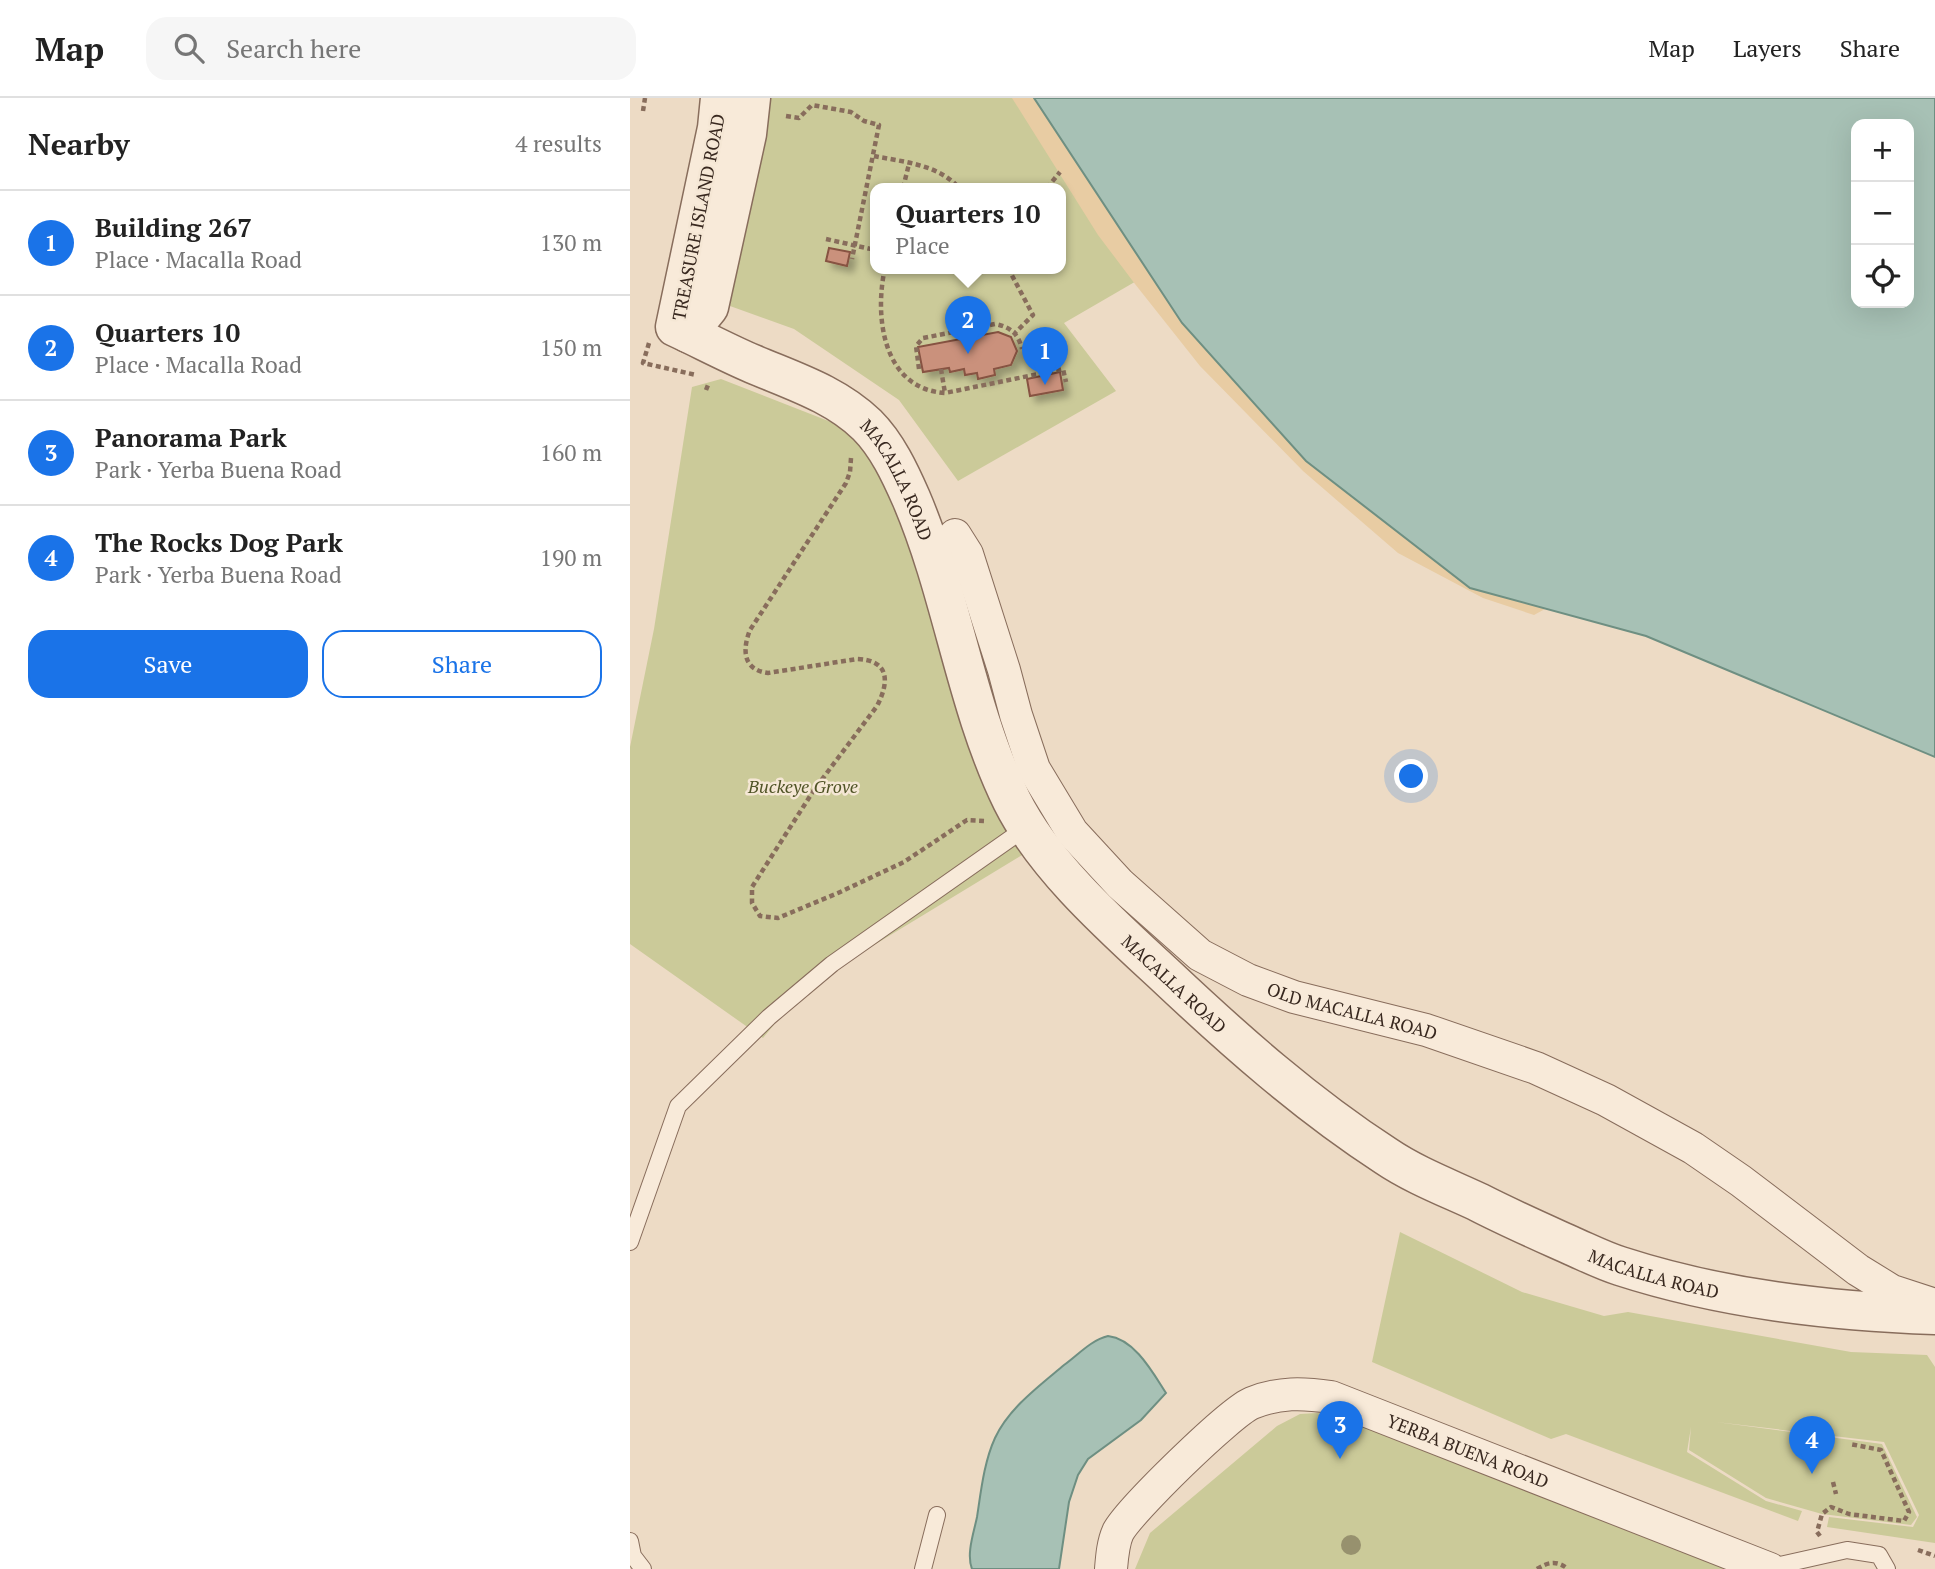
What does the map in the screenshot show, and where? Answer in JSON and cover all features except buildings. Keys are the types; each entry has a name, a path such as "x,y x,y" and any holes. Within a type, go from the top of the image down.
{"street":[{"name":"TREASURE ISLAND ROAD","path":"720,98 717,128 675,327 688,333 709,307 747,134 751,98"},
{"name":"MACALLA ROAD","path":"688,333 828,397 866,425 886,450 900,473 923,526 984,731 1012,800 1027,827 1076,888 1180,989 1293,1091 1389,1159 1616,1266 1698,1288 1782,1304 1935,1315"},
{"name":"OLD MACALLA ROAD","path":"955,535 970,564 1034,769 1072,832 1120,884 1200,955 1259,985 1294,997 1438,1035 1536,1068 1606,1100 1693,1148 1858,1270 1892,1291 1935,1305"},
{"name":"YERBA BUENA ROAD","path":"1111,1569 1117,1534 1131,1514 1223,1424 1250,1404 1281,1394 1305,1393 1331,1397 1769,1569"}],"lane":[{"path":"630,1242 678,1106 769,1017 832,964 1027,827"},
{"path":"923,1569 937,1515"},
{"path":"630,1541 634,1556 643,1569"},
{"path":"1769,1569 1847,1550 1879,1555 1886,1569"}],"path":[{"path":"643,111 645,98"},
{"path":"786,116 799,118 812,105 851,112 864,121 880,125 852,259"},
{"path":"874,156 923,166 950,178 954,183"},
{"path":"904,183 909,164"},
{"path":"1051,183 1060,172"},
{"path":"826,239 870,249"},
{"path":"884,274 880,291 881,311 889,354 902,374 917,385 929,392 945,393 1063,369 1066,382"},
{"path":"1011,274 1033,315 1015,333"},
{"path":"919,369 916,346 923,338 995,324 1005,326 1015,333 1022,349"},
{"path":"649,365 700,376"},
{"path":"940,369 945,393"},
{"path":"1817,1532 1822,1514 1831,1507 1849,1514 1904,1521 1909,1512 1881,1450 1850,1444"},
{"path":"1833,1482 1836,1494"},
{"path":"1918,1550 1935,1556"},
{"path":"1536,1569 1551,1562 1559,1563 1568,1569"}],"green space":[{"path":"771,98 1026,98 1145,276 1064,323 1116,391 958,481 899,400 794,329 730,306"},
{"name":"Buckeye Grove","path":"721,379 854,431 880,461 1027,852 828,973 787,1009 763,1038 630,944 630,747 654,629 692,387"},
{"path":"1400,1232 1522,1292 1604,1316 1628,1312 1851,1352 1927,1355 1935,1367 1935,1543 1827,1527 1829,1517 1913,1527 1919,1515 1884,1442 1716,1422 1882,1444 1917,1517 1911,1525 1822,1514 1766,1498 1689,1450 1691,1427 1687,1452 1766,1501 1802,1511 1798,1521 1566,1434 1551,1439 1372,1362"},
{"path":"1317,1413 1340,1418 1725,1569 1135,1569 1150,1533 1277,1426 1300,1414"}],"sand":[{"path":"1012,98 1048,98 1439,543 1545,609 1534,615 1483,598 1398,553 1303,471 1200,366 1098,235"}],"shaded area":[{"path":"1034,98 1935,98 1935,757 1646,636 1470,588 1306,461 1182,323"},
{"path":"1108,1336 1118,1338 1135,1350 1166,1393 1141,1420 1088,1459 1078,1475 1069,1502 1059,1569 972,1569 970,1550 983,1477 991,1447 1001,1427 1025,1398 1090,1344"}],"place":[{"name":"Quarters 10","path":"968,354"},
{"name":"Building 267","path":"1045,385"},
{"name":"Panorama Park","path":"1340,1459"},
{"name":"The Rocks Dog Park","path":"1812,1474"}]}
